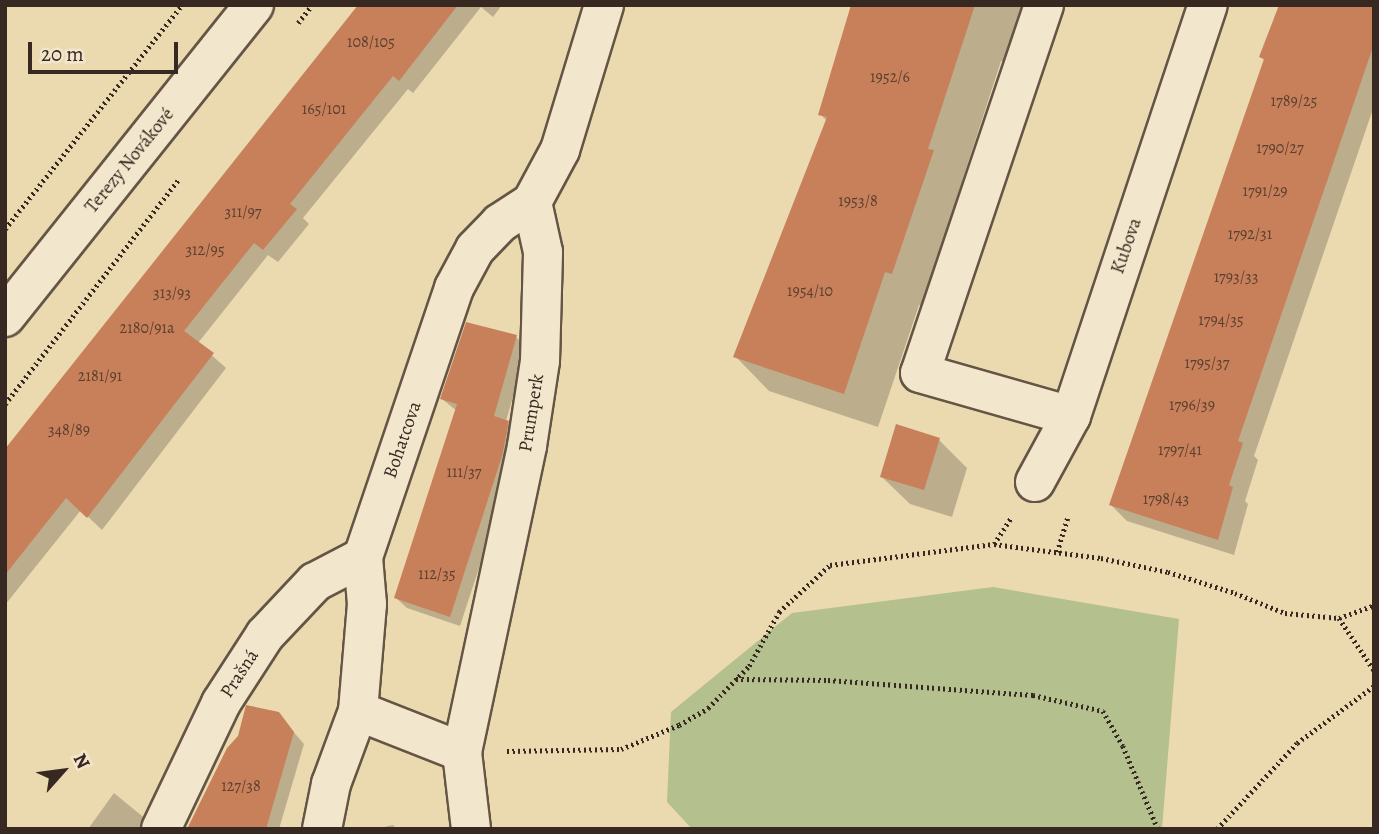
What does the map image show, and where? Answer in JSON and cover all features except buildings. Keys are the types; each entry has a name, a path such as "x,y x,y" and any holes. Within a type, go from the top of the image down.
{"street":[{"name":"Terezy Novákové","path":"5,317 254,5"},
{"path":"532,202 560,149 604,5"},
{"path":"1044,5 920,373 1071,415"},
{"name":"Kubova","path":"1035,482 1071,415 1208,5"},
{"name":"Bohatcova","path":"321,829 331,784 358,711 367,604 363,557 454,288 475,249 500,223 532,202"},
{"name":"Prumperk","path":"471,829 462,752 527,446 540,361 543,252 532,202"},
{"name":"Prašná","path":"161,829 221,703 265,635 315,582 363,557"},
{"path":"358,711 462,752"}],"path":[{"path":"5,229 183,5"},
{"path":"295,27 312,5"},
{"path":"5,404 184,171"},
{"path":"462,752 621,749 678,725 708,708 760,648 779,612 830,565 994,544 1101,558 1155,569 1236,593 1285,613 1339,618 1374,605"},
{"path":"1339,618 1374,670"},
{"path":"735,679 828,680 1033,695 1103,711 1123,746 1158,829"},
{"path":"1217,829 1297,743 1374,686"}],"green space":[{"path":"993,587 1179,619 1162,829 692,829 667,802 671,712 792,613"}]}
